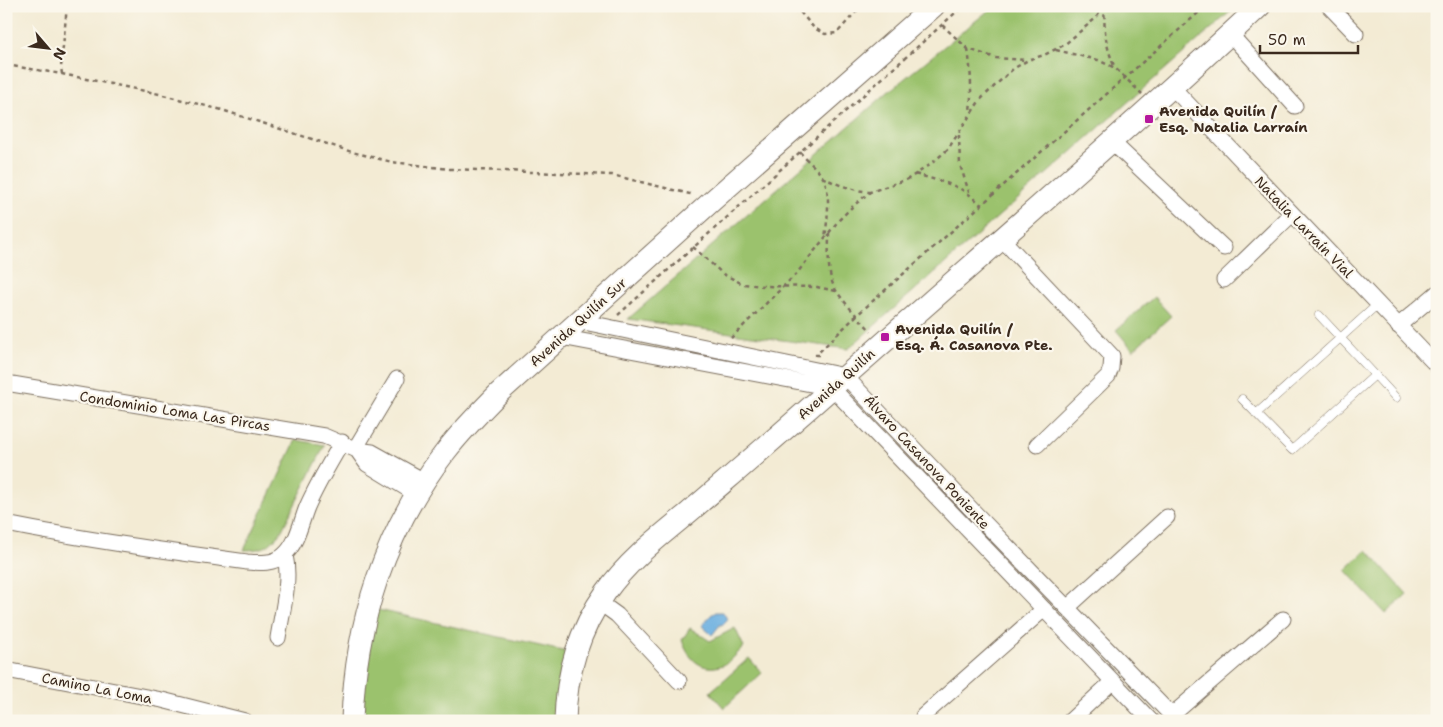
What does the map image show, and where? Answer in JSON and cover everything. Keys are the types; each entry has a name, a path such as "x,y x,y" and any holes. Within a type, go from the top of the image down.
{"street":[{"name":"Avenida Quilín","path":"565,721 565,704 572,665 583,632 600,602 624,570 834,379 882,344 1152,105 1260,6"},
{"path":"1329,6 1356,34"},
{"name":"Avenida Quilín Sur","path":"352,721 354,679 368,604 391,542 420,487 446,450 500,392 712,201 938,16"},
{"path":"1230,34 1295,106"},
{"name":"Natalia Larraín Vial","path":"1172,87 1437,366"},
{"path":"1111,141 1224,248"},
{"path":"1224,280 1292,214"},
{"path":"1001,238 1112,356 1108,376 1036,444"},
{"path":"1398,326 1437,293"},
{"path":"579,321 834,379"},
{"path":"561,338 834,379"},
{"path":"6,524 128,546 247,562 262,563 276,560 285,555 293,544 319,483 351,447 397,379"},
{"name":"Álvaro Casanova Poniente","path":"834,379 1067,608 1175,718"},
{"name":"Álvaro Casanova Poniente","path":"834,379 1044,608 1151,721"},
{"name":"Condominio Loma Las Pircas","path":"6,382 324,436 351,447 372,452 420,487"},
{"path":"1067,608 1167,517"},
{"path":"278,638 286,578 287,565 285,555"},
{"path":"600,602 618,615 678,681"},
{"path":"924,716 1044,608"},
{"path":"1175,718 1283,618"},
{"name":"Camino La Loma","path":"6,670 162,700 241,720"},
{"path":"1070,721 1113,681"},
{"path":"1128,696 1141,683"}],"lane":[{"path":"1256,414 1378,304"},
{"path":"1319,315 1396,398"},
{"path":"1242,399 1292,450 1375,375"}],"path":[{"path":"62,74 61,67 67,6"},
{"path":"795,6 814,28 825,34 837,33 861,6"},
{"path":"606,327 800,152 938,16 963,6"},
{"path":"731,338 785,286 853,206 870,192 902,181 930,165 948,149 970,113 980,100 1001,80 1028,60 1064,45 1096,18 1105,6"},
{"path":"1105,6 1105,37 1108,53 1115,68"},
{"path":"834,379 828,358 816,354 1206,6"},
{"path":"938,16 968,49 996,58 1028,60"},
{"path":"968,49 972,92 970,113"},
{"path":"1054,50 1098,60 1115,68 1152,105"},
{"path":"6,64 155,93 222,110 352,152 392,162 450,169 612,175 688,193"},
{"path":"959,133 960,165 968,192"},
{"path":"800,152 822,176 845,187 870,192"},
{"path":"915,174 968,192 981,205"},
{"path":"822,176 828,214 825,239"},
{"path":"829,233 828,259 836,291 882,344"},
{"path":"694,247 723,274 743,284 817,288 836,291"}],"green space":[{"path":"994,6 1237,6 848,349 628,319 888,92"},
{"path":"1154,297 1171,316 1133,350 1116,330"},
{"path":"296,440 325,445 281,532 266,547 244,550"},
{"path":"1367,550 1407,594 1386,614 1345,570"},
{"path":"365,607 567,652 560,721 363,721 362,648"},
{"path":"690,628 710,641 735,628 744,647 726,664 715,667 702,666 688,653 682,640"},
{"path":"749,658 762,673 724,708 710,692"}],"water":[{"path":"716,612 723,612 727,619 712,635 702,626"}],"place":[{"name":"Avenida Quilín / Esq. Natalia Larraín","path":"1149,119"},
{"name":"Avenida Quilín / Esq. Á. Casanova Pte.","path":"885,337"}]}
